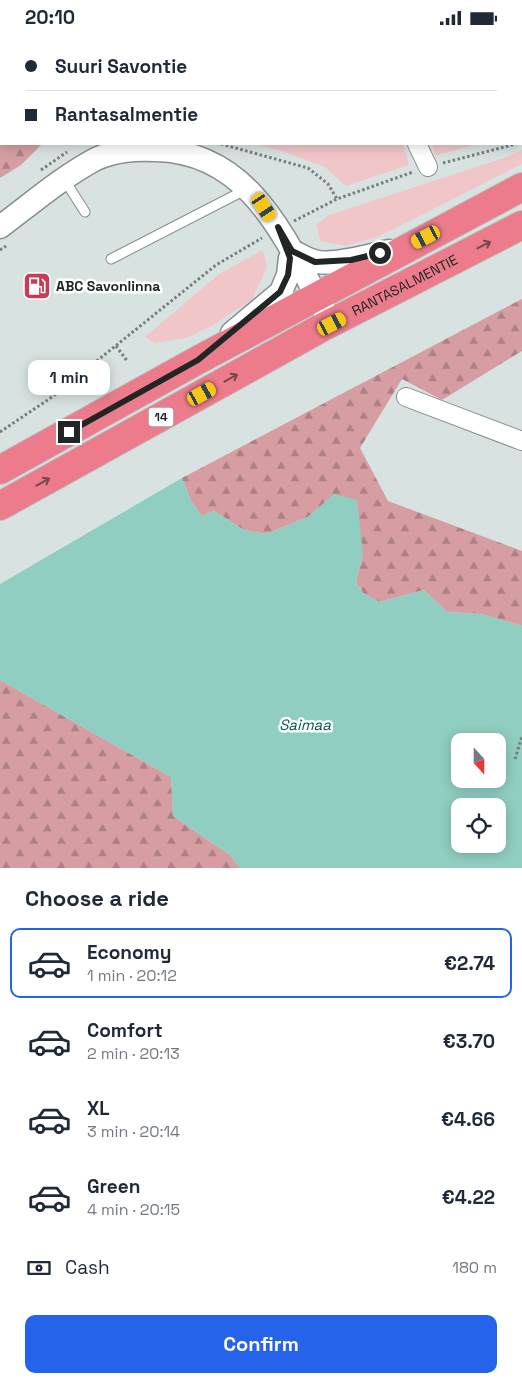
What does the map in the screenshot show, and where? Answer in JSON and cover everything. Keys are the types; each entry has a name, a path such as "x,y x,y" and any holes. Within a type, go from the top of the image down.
{"highway":[{"name":"14","path":"0,470 198,360 522,187"},
{"name":"RANTASALMENTIE","path":"0,506 327,326 522,225"}],"street":[{"path":"418,145 428,167"},
{"path":"0,227 64,179 97,159 129,149 176,151 202,159 228,173 248,188 279,229 327,326"},
{"path":"291,255 315,262 329,262 351,260 410,246"},
{"path":"198,360 280,292 288,275 291,255"},
{"path":"406,397 522,441"}],"lane":[{"path":"64,179 85,212"},
{"path":"111,259 248,188"}],"path":[{"path":"224,145 308,169 328,184 337,199"},
{"path":"0,432 52,397 216,265 279,229 337,199 428,167 512,145"},
{"path":"116,346 128,362"},
{"path":"515,759 522,736"}],"shaded area":[{"path":"259,145 403,145 409,165 346,186 325,167 285,152"},
{"path":"432,145 474,145 435,156"},
{"path":"522,150 522,164 378,237 345,246 321,241 316,225 329,215 504,158"},
{"path":"263,250 267,267 252,300 213,325 187,338 155,343 145,337 219,274"}],"green space":[{"path":"0,145 41,145 21,165 0,178"},
{"path":"522,299 522,351 442,400 402,379 360,448 388,501 522,551 522,626 482,614 447,612 424,590 379,602 363,593 356,582 363,554 334,495 308,517 266,534 244,530 214,511 202,516 191,501 182,478"},
{"path":"0,680 171,777 173,816 230,855 240,868 0,868"}],"water":[{"name":"Saimaa","path":"182,478 191,501 202,516 214,511 244,530 266,534 308,517 334,494 357,500 363,554 356,582 363,593 379,602 424,590 447,612 482,614 522,626 522,868 240,868 230,855 173,816 171,777 0,680 0,584"}],"place":[{"name":"ABC Savonlinna","path":"37,286"}],"route":[{"path":"69,432 198,360 280,292 288,275 290,258 278,227 292,251 315,262 351,260 380,253"}]}
